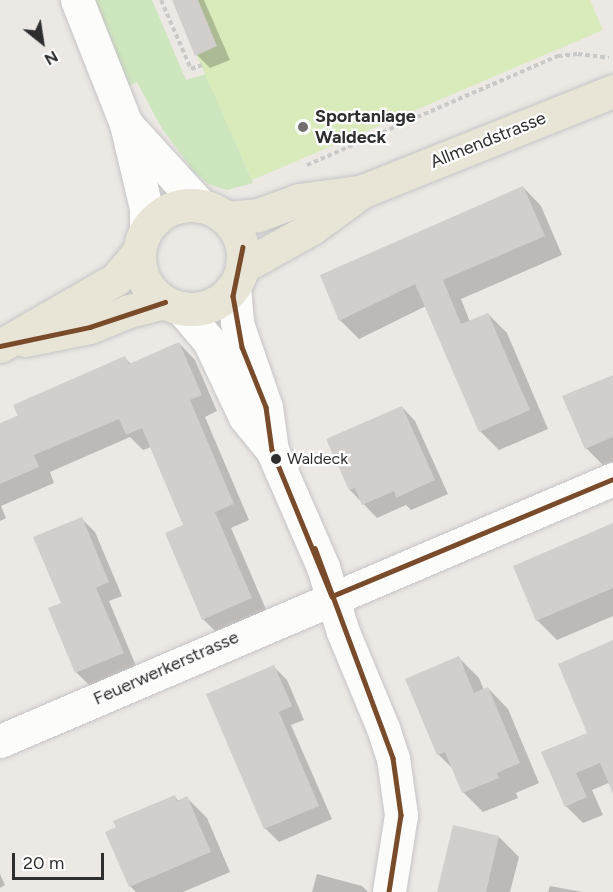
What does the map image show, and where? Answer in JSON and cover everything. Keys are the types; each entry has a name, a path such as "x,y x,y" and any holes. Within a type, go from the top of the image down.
{"main road":[{"name":"Allmendstrasse","path":"213,211 258,216 299,200 363,191 613,91"},
{"name":"Allmendstrasse","path":"238,277 363,191"},
{"path":"174,209 213,211 242,243 238,277 214,304 173,305 129,311 90,327 4,345 116,279 142,241 174,209"},
{"path":"142,241 145,280 173,305"}],"street":[{"path":"77,0 126,124 146,208 142,241"},
{"path":"126,124 213,211"},
{"path":"238,277 237,323 266,407 272,450 332,596 382,728 399,791 400,837 389,892"},
{"path":"173,305 209,341 245,417 272,450"},
{"name":"Feuerwerkerstrasse","path":"0,741 332,596 613,479"}],"path":[{"path":"161,0 191,69 202,65"},
{"path":"297,169 558,56 578,54 613,58"}],"green space":[{"path":"92,0 152,0 186,80 206,74 253,183 227,190 208,184 194,172 161,127 137,82 129,86"},
{"name":"Sportanlage Waldeck","path":"172,0 590,0 603,30 252,180"}],"building":[{"path":"172,0 198,0 217,46 195,56"},
{"path":"523,186 545,236 443,280 461,324 488,313 530,410 479,432 415,284 339,321 320,275"},
{"path":"179,342 202,395 190,400 234,504 215,512 252,598 202,620 165,533 183,525 142,428 126,435 119,419 34,455 39,467 0,484 0,423 18,416 13,405 125,356 129,364"},
{"path":"613,375 613,437 585,449 562,396"},
{"path":"402,406 435,480 396,498 394,491 362,505 355,488 349,490 326,439"},
{"path":"82,517 109,582 96,588 124,653 75,673 48,608 61,603 33,537"},
{"path":"613,523 613,588 536,621 513,566"},
{"path":"613,640 613,794 600,763 576,773 587,797 565,807 541,752 587,733 558,664"},
{"path":"459,656 474,693 488,687 520,763 497,773 499,778 462,793 445,752 437,755 405,679"},
{"path":"274,665 292,706 279,712 319,806 264,829 206,694"},
{"path":"175,795 177,801 187,796 211,852 129,887 105,832 116,827 113,821"},
{"path":"453,825 499,836 486,892 437,892"}],"transit line":[{"path":"243,247 233,296 242,347 266,407 272,450 332,596"},
{"path":"0,346 90,327 165,302"},
{"path":"332,596 613,479"},
{"path":"315,548 393,758 401,815 389,892"}],"place":[{"name":"Sportanlage Waldeck","path":"303,127"},
{"name":"Waldeck","path":"276,459"}]}
